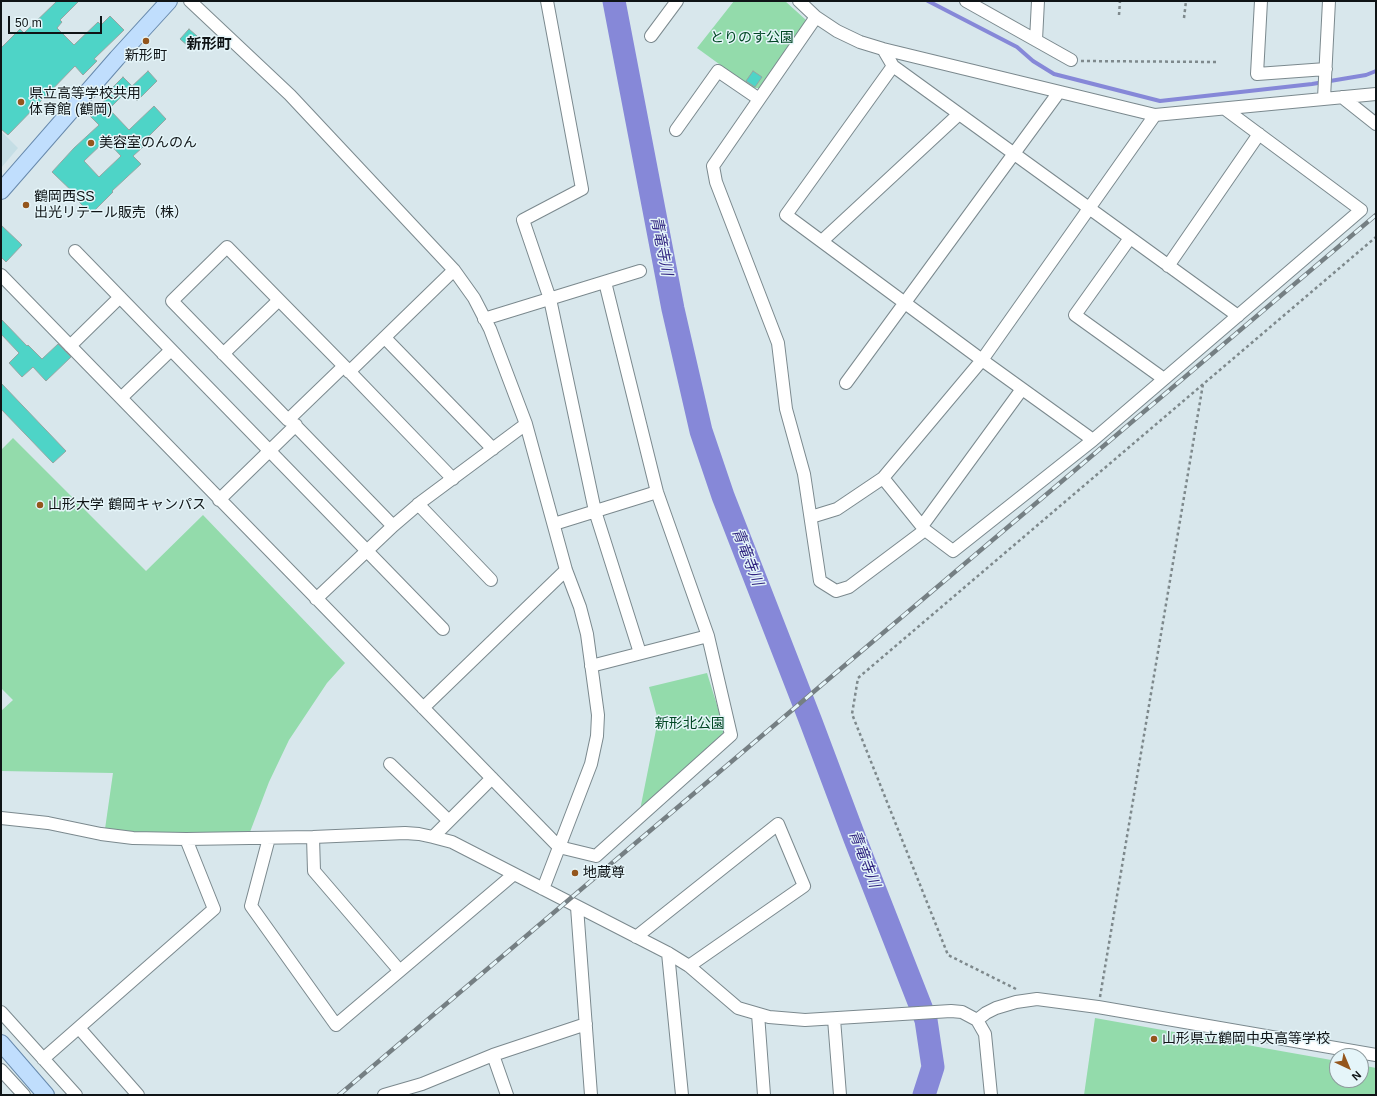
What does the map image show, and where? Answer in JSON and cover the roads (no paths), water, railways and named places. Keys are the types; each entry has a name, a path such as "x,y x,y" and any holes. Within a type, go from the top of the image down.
{"main road":[{"path":"1,191 169,1"},
{"path":"1,1043 46,1095"}],"street":[{"path":"190,1 290,95 454,270 474,298 490,329 526,424 566,570 580,607 585,628 598,715 597,736 591,764 543,889"},
{"path":"547,1 582,189 523,220 550,299 595,511 640,653"},
{"path":"651,36 678,1"},
{"path":"798,1 816,17 837,31 860,42 883,49 1155,115 1376,94"},
{"path":"966,1 1071,60"},
{"path":"1036,40 1038,1"},
{"path":"1261,1 1257,74 1326,69"},
{"path":"1324,98 1329,1"},
{"path":"816,17 713,166 716,182 778,343 786,409 804,474 820,581 836,591 849,587 923,528 1022,389"},
{"path":"883,49 893,66 1238,316"},
{"path":"893,66 786,215 1093,440"},
{"path":"676,130 718,71 760,99"},
{"path":"846,383 1059,92"},
{"path":"1342,98 1376,124"},
{"path":"883,478 923,528 953,551 1093,440 1361,210 1225,109"},
{"path":"822,241 959,114"},
{"path":"811,517 837,509 883,478 982,360 1155,115"},
{"path":"1168,266 1259,134"},
{"path":"1130,238 1075,315 1164,379"},
{"path":"393,526 172,301 228,247 453,479"},
{"path":"75,251 367,552 444,629"},
{"path":"220,500 270,451 292,422 346,369 385,338 454,270"},
{"path":"484,319 640,270"},
{"path":"1,275 559,847 596,856 731,735 708,636 657,492 605,282"},
{"path":"70,346 120,297"},
{"path":"223,354 279,300"},
{"path":"385,338 493,449"},
{"path":"121,398 171,350"},
{"path":"316,599 418,504 526,424"},
{"path":"554,524 657,492"},
{"path":"418,504 491,580"},
{"path":"423,708 566,570"},
{"path":"591,666 708,636"},
{"path":"390,764 448,821"},
{"path":"433,837 492,778"},
{"path":"1,818 48,823 101,834 133,838 269,838 398,833 419,834 452,842 636,938 668,953 689,966 738,1008 769,1017 804,1020 962,1012 977,1020 984,1034 991,1095"},
{"path":"636,938 778,824 804,886 689,966"},
{"path":"313,837 314,871 399,970"},
{"path":"269,838 251,906 336,1025 514,874"},
{"path":"43,1059 214,909 186,839"},
{"path":"577,907 591,1095"},
{"path":"668,953 682,1095"},
{"path":"977,1020 996,1008 1016,1002 1036,999 1098,1007 1376,1055"},
{"path":"1,1012 76,1095"},
{"path":"758,1014 764,1095"},
{"path":"834,1019 840,1095"},
{"path":"384,1095 424,1090 493,1055 586,1024"},
{"path":"79,1028 138,1095"},
{"path":"493,1055 507,1095"},
{"path":"1,1070 24,1095"}],"waterway":[{"name":"青竜寺川","path":"614,1 673,309 701,431 723,496 926,1020 933,1067 924,1095"},
{"path":"928,1 1017,47 1033,61 1054,74 1160,101 1312,84 1366,75 1376,71"}],"railway":[{"path":"339,1095 1376,215"}],"place":[{"name":"新形町","path":"146,41"},
{"name":"県立高等学校共用 体育館 (鶴岡)","path":"21,102"},
{"name":"美容室のんのん","path":"91,143"},
{"name":"鶴岡西SS 出光リテール販売（株）","path":"26,205"},
{"name":"山形大学 鶴岡キャンパス","path":"40,505"},
{"name":"地蔵尊","path":"575,873"},
{"name":"山形県立鶴岡中央高等学校","path":"1154,1039"}],"district":[{"name":"新形町","path":"209,45"}],"park label":[{"name":"とりのす公園","path":"752,38"},
{"name":"新形北公園","path":"690,724"}]}
